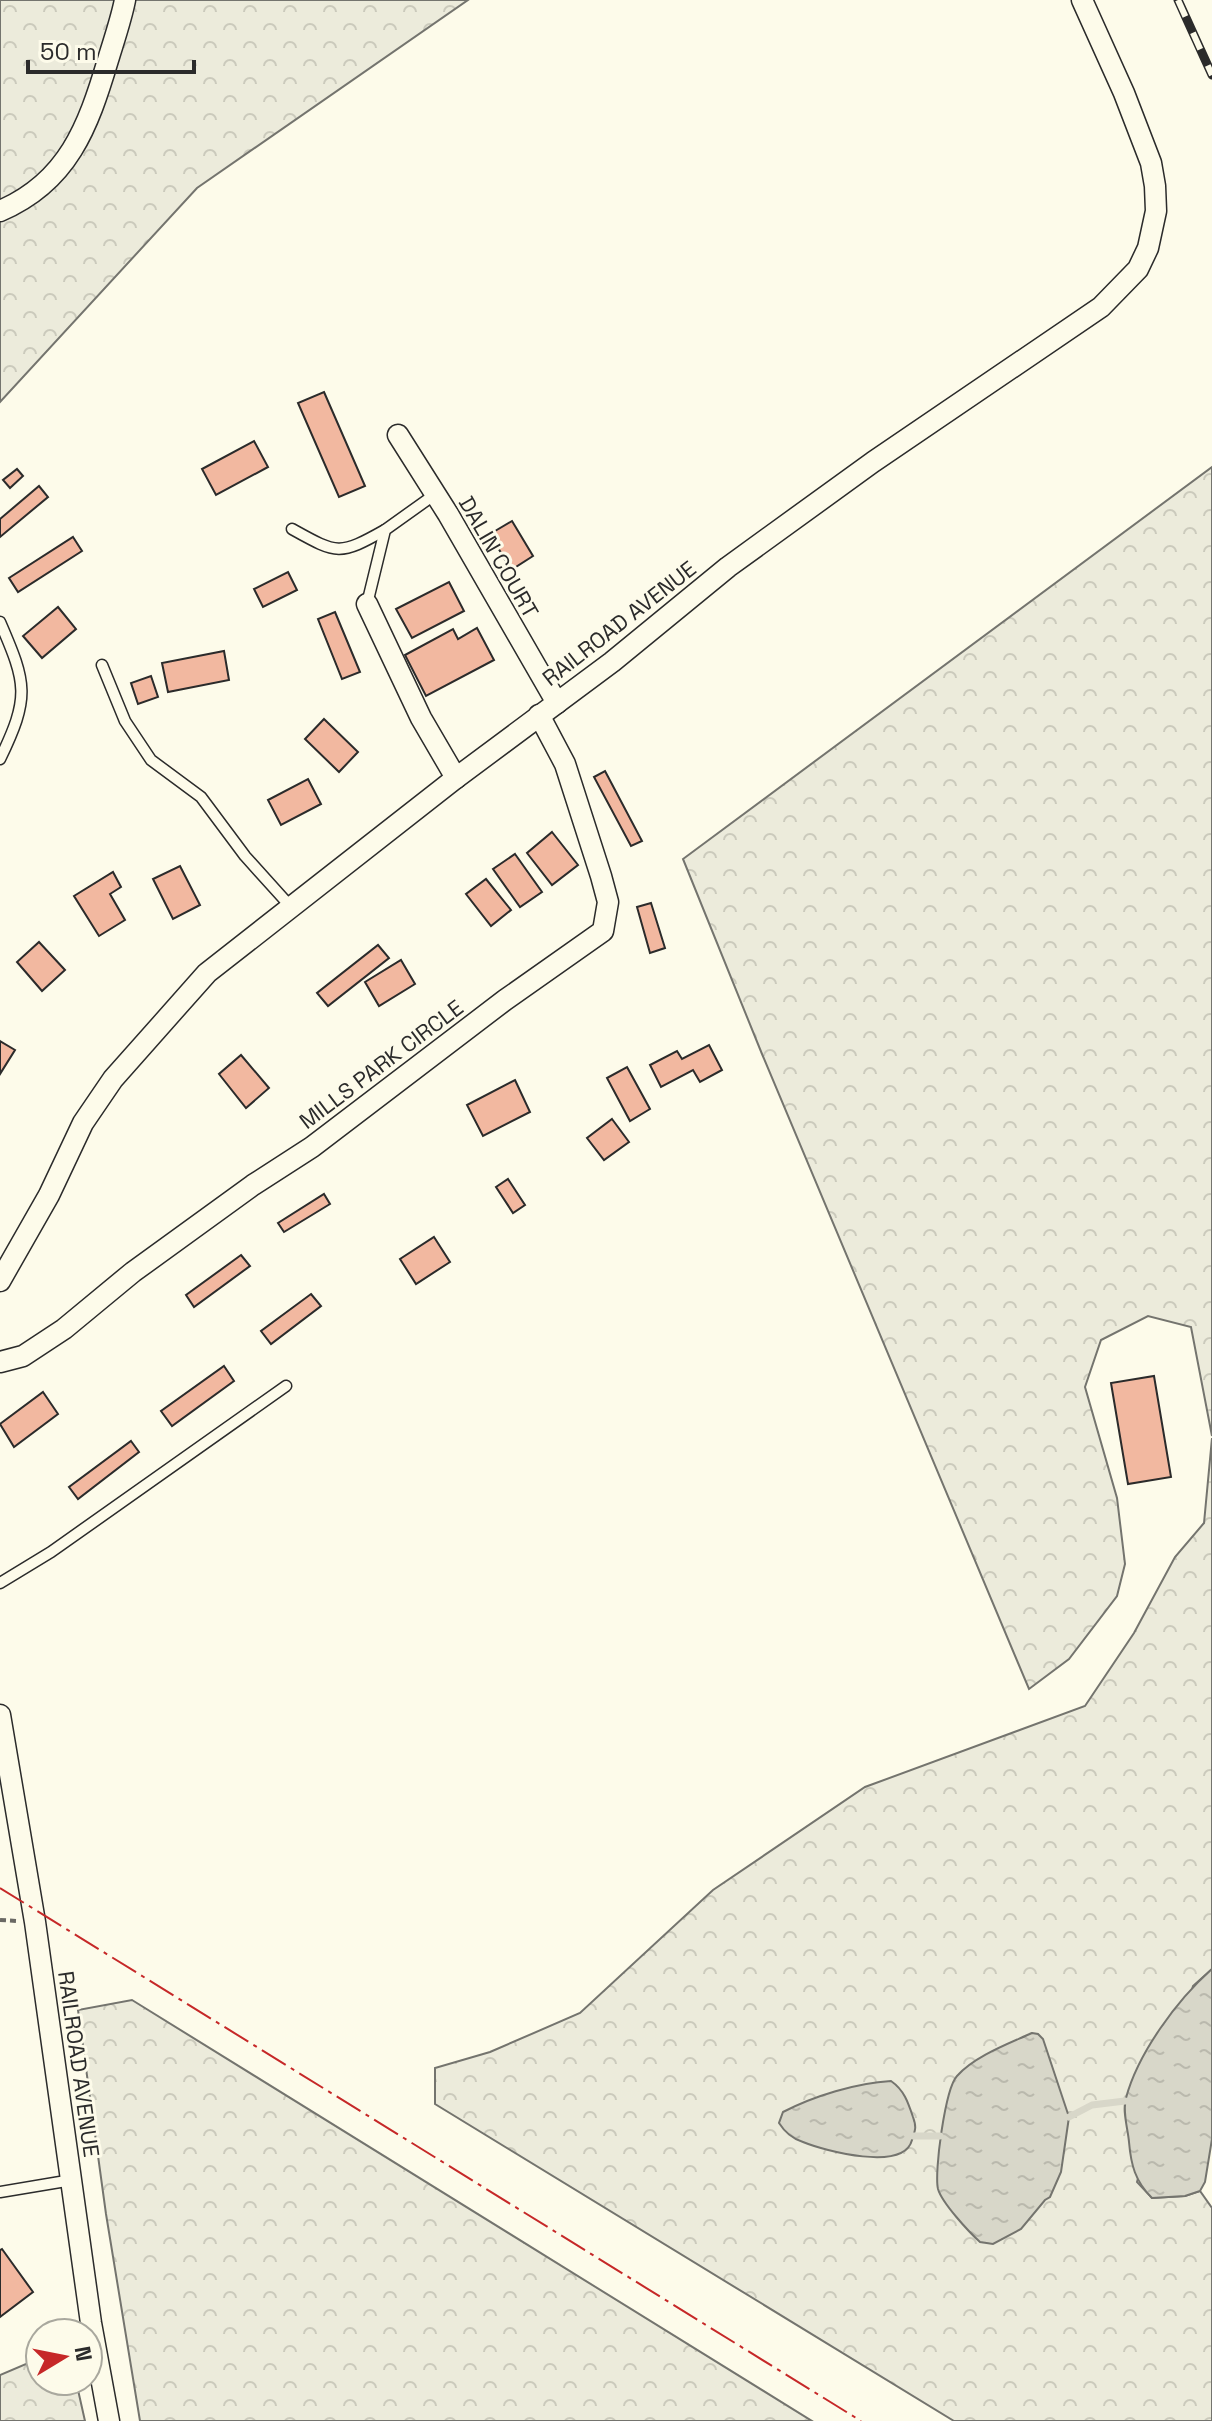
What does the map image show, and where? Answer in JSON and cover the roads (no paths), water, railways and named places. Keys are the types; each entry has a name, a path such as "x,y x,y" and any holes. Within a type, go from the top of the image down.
{"street":[{"path":"0,211 41,187 70,156 100,85 125,0"},
{"name":"RAILROAD AVENUE","path":"0,1281 49,1195 83,1123 113,1079 207,973 752,549 873,462 1101,307 1138,269 1148,248 1156,211 1151,163 1124,93 1082,0"},
{"name":"DALIN COURT","path":"398,435 448,514 557,703"},
{"path":"367,604 421,718 456,778"},
{"name":"MILLS PARK CIRCLE","path":"0,1362 23,1356 64,1329 133,1272 253,1185 312,1147 505,1000 603,931 608,902 601,876 565,764 539,715"},
{"name":"RAILROAD AVENUE","path":"0,1715 35,1922 91,2323 109,2421"}],"lane":[{"path":"292,529 328,548 343,550 385,530 434,495"},
{"path":"367,604 385,530"},
{"path":"0,622 17,661 23,697 14,729 0,759"},
{"path":"102,665 125,721 151,760 201,797 245,856 291,907"},
{"path":"0,1583 51,1552 286,1386"},
{"path":"0,2192 72,2180"}],"water":[{"path":"1212,1969 1212,2139 1205,2182 1200,2191 1185,2196 1152,2198 1138,2179 1133,2165 1125,2114 1126,2098 1140,2063 1160,2028 1185,1996"},
{"path":"1032,2033 1043,2039 1069,2117 1061,2172 1050,2197 1021,2229 993,2244 980,2242 950,2209 938,2189 939,2150 948,2097 957,2076 973,2062"},
{"path":"891,2081 905,2097 915,2126 906,2150 895,2155 863,2156 828,2150 796,2139 779,2123 783,2112 808,2101 850,2087"}],"waterway":[{"path":"1069,2117 1092,2105 1125,2101"},
{"path":"913,2136 940,2136"}],"railway":[{"path":"1178,0 1212,75"}]}
